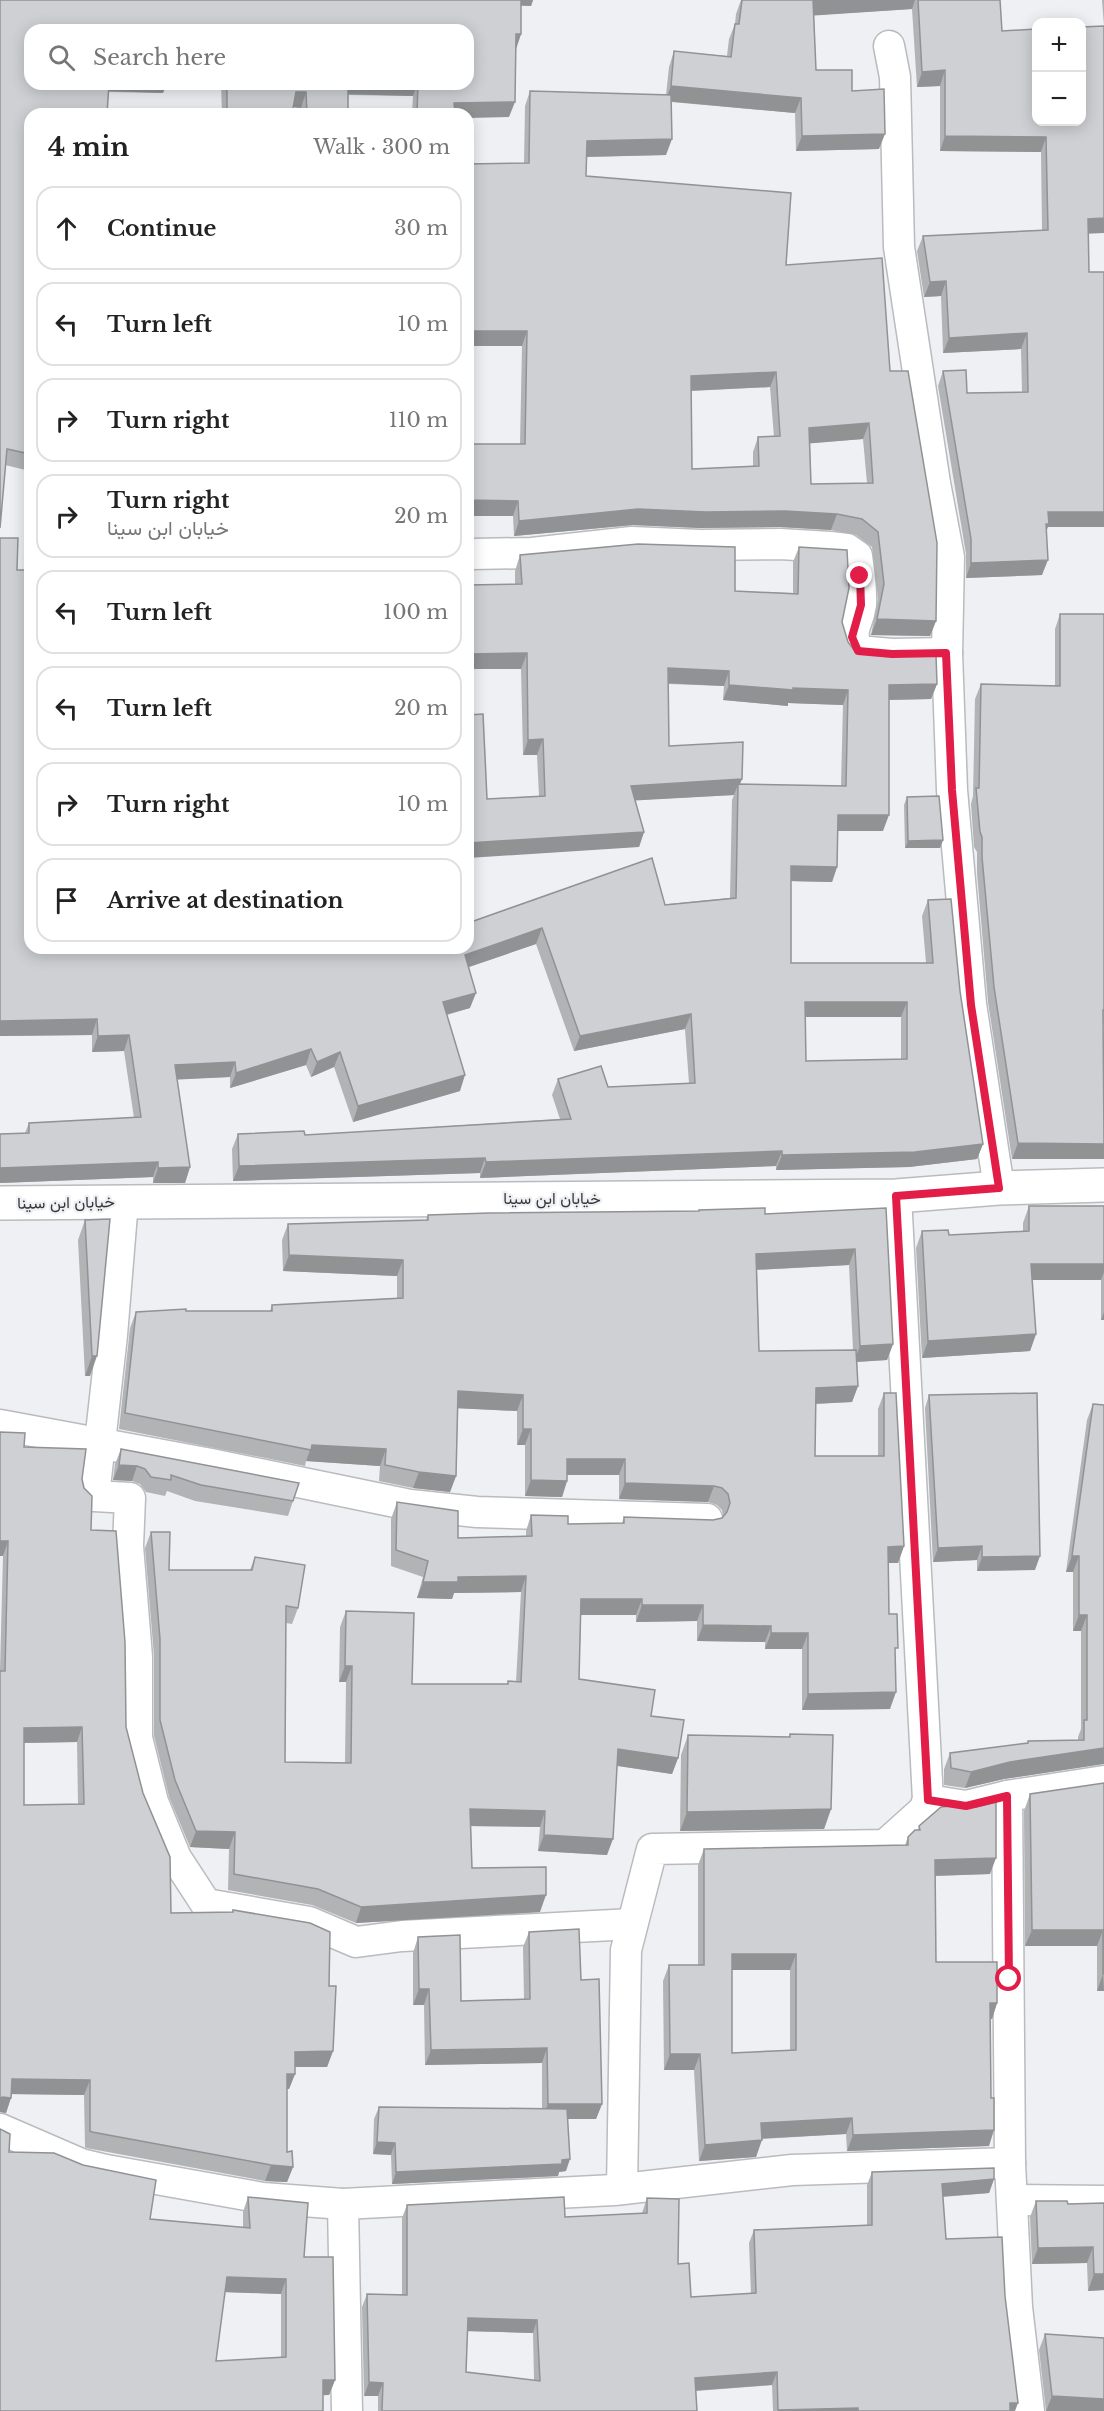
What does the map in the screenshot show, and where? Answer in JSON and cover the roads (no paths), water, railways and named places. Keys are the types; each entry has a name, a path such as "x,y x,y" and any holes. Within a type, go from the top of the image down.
{"street":[{"path":"890,46 895,77 899,247 935,483 950,557 946,653 952,790 971,1005 999,1188"},
{"path":"474,554 532,553 632,542 700,545 780,544 847,549 857,556 860,576 861,605 852,637 858,651 892,654 946,653"},
{"name":"خیابان ابن سینا","path":"0,1203 896,1196 999,1188 1104,1185"},
{"path":"622,2189 626,1950 652,1849 885,1845 924,1810 928,1800 896,1196"},
{"path":"123,1202 114,1316 94,1496 130,1498 128,1546 137,1657 137,1738 153,1802 176,1858 206,1905 309,1922 356,1942 402,1936 632,1924"},
{"path":"0,1425 100,1442 410,1506 477,1512 707,1519"},
{"path":"928,1800 966,1806 1007,1796 1104,1781"},
{"path":"1007,1796 1010,2163 1017,2307 1029,2411"},
{"path":"0,2129 81,2164 106,2170 263,2198 343,2204 622,2189 792,2170 1010,2163"},
{"path":"1013,2200 1104,2201"},
{"path":"343,2204 347,2411"}]}
